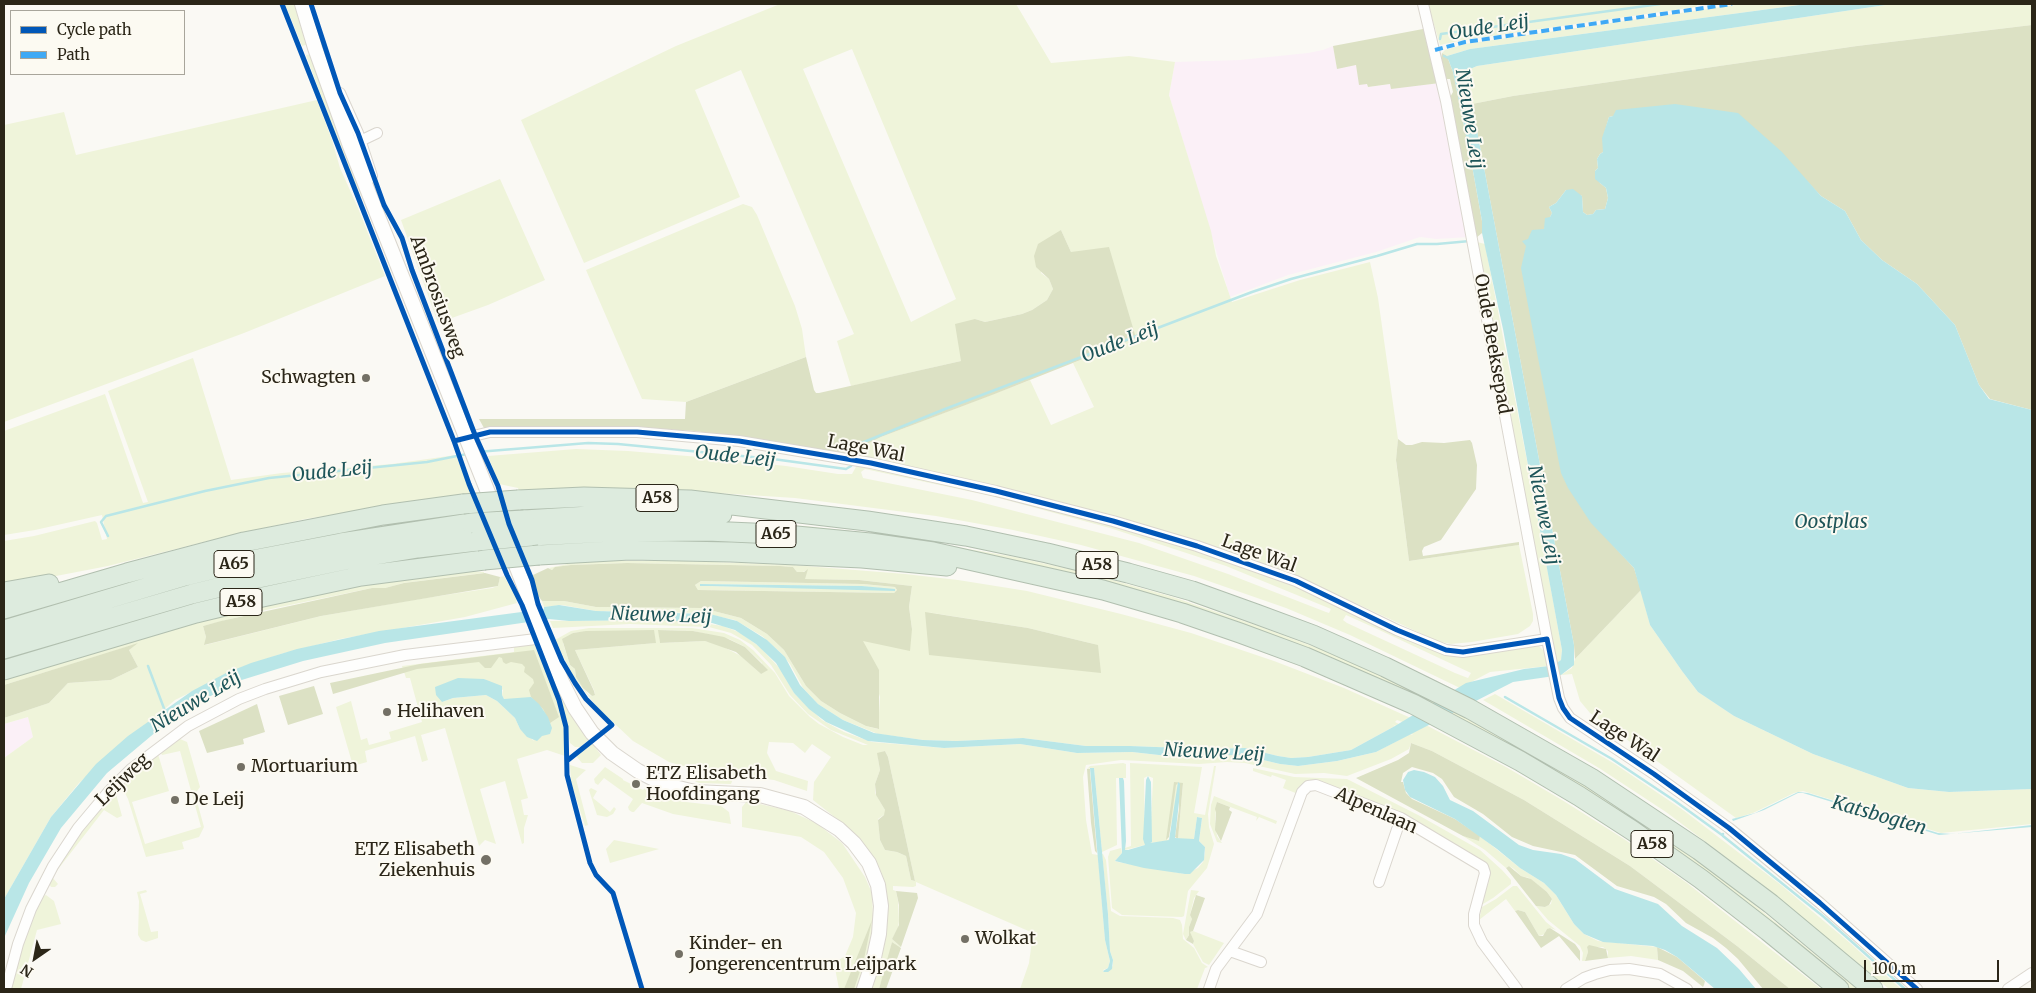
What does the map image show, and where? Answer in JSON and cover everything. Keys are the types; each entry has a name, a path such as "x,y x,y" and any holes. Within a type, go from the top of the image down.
{"highway":[{"name":"A58","path":"4,609 127,573 244,542 356,520 462,504 584,496 660,498 867,521 966,536 1128,573 1192,592 1297,629 1433,690 1539,746 1646,813 1771,904 1873,989"},
{"name":"A65","path":"4,649 192,594 254,579 363,557 477,541 527,528 622,514 796,514"},
{"name":"A65","path":"4,630 185,576 247,561 341,543 471,523 611,532 707,531 775,534 870,543 924,551 1018,571"},
{"name":"A58","path":"4,670 187,616 258,598 361,576 418,567 484,560 630,550 731,552 862,558 1018,571 1103,590 1182,612 1305,656 1413,704 1529,766 1633,831 1709,885 1839,989"},
{"name":"A58","path":"4,592 92,575 127,573"}],"street":[{"name":"Ambrosiusweg","path":"302,4 315,48 356,144"},
{"name":"Oude Beeksepad","path":"1423,4 1435,50 1473,241 1547,640"},
{"name":"Ambrosiusweg","path":"340,93 356,144 365,182 485,485 529,602 562,682 575,708 592,733 612,753 638,771 666,785 695,792 760,795 804,807 839,828 854,843 869,863 878,885 881,906 879,934 873,962 864,989"},
{"path":"356,144 377,133"},
{"name":"Lage Wal","path":"470,449 490,432 637,432 716,438 845,458 996,491 1197,546 1296,582 1397,630 1446,650 1463,652 1547,640 1562,708 1570,718 1654,774 1729,828 1833,914 1918,989"},
{"name":"Leijweg","path":"6,989 18,944 31,909 53,866 78,828 109,791 131,769 188,726 239,699 321,672 405,655 542,634"},
{"name":"Alpenlaan","path":"1209,989 1216,969 1257,914 1302,792 1308,786 1316,785 1401,818 1483,867 1485,872 1474,914 1474,925 1482,942 1517,989"},
{"path":"1379,882 1401,818"},
{"path":"1230,950 1261,962"},
{"path":"1566,989 1584,978 1595,974 1610,970 1629,969 1645,970 1660,974 1687,989"},
{"path":"2008,989 2032,972"}],"shaded area":[{"path":"1333,46 1337,68 1356,65 1368,87 1391,84 1391,88 1440,83 1470,237 1436,239 1420,237 1376,252 1288,275 1230,297 1169,95 1175,62 1240,60 1308,53"},
{"path":"28,717 33,737 4,758 4,724"}],"green space":[{"path":"285,4 296,4 309,44 302,46"},
{"path":"780,4 1016,4 1051,63 1129,56 1175,62 1169,95 1211,231 1216,256 1232,302 1300,280 1370,262 1378,298 1398,439 1396,461 1409,561 1519,545 1533,614 1533,621 1530,626 1518,634 1472,642 1451,644 1437,641 1338,595 1269,568 856,456 859,448 881,437 1030,380 1051,425 1094,407 1073,363 1136,338 1071,252 1061,230 1041,273 1049,279 1053,289 1047,300 1022,314 985,322 975,319 961,353 961,361 851,386 837,341 854,334 741,70 695,90 740,197 584,263 521,120 676,46","holes":["852,49 956,299 911,322 803,69"]},
{"path":"1428,4 1698,4 1696,7 1463,40 1440,45"},
{"path":"1742,4 1807,4 1470,49 1447,56 1442,53 1445,50 1465,44"},
{"path":"1892,4 2032,4 2032,25 1857,46 1513,96 1472,104 1468,70 1477,66"},
{"path":"2032,25 2032,410 1990,399 1979,385 1955,325 1917,284 1882,260 1861,240 1845,211 1821,196 1803,177 1613,116 1609,117 1603,138 1603,152 1597,159 1598,168 1595,171 1600,183 1606,188 1608,198 1605,209 1596,210 1593,214 1587,215 1583,212 1582,196 1566,190 1556,203 1549,207 1552,213 1544,229 1611,543 1634,568 1641,590 1575,659 1574,645 1472,104 1513,96 1857,46"},
{"path":"1427,29 1440,83 1391,89 1390,84 1368,87 1367,84 1359,85 1356,65 1337,69 1333,46"},
{"path":"1442,53 1447,56 1453,72 1471,160 1482,221 1482,233 1476,238 1449,99 1453,92 1450,79 1445,79 1441,60"},
{"path":"312,54 367,207 349,172 306,55"},
{"path":"317,100 340,168 385,276 244,333 4,422 4,125 64,112 76,155"},
{"path":"500,179 545,280 488,305 438,323 401,220"},
{"path":"743,204 752,207 757,215 795,306 802,329 806,357 686,402 642,399 586,270"},
{"path":"1061,230 1071,252 1109,247 1136,338 881,437 859,448 856,456 695,431 606,426 484,428 479,419 685,419 686,402 806,357 816,393 961,361 955,324 975,319 985,322 1022,314 1047,300 1053,289 1049,279 1036,267 1034,256 1038,244"},
{"path":"1477,242 1485,244 1536,507 1562,650 1561,660 1555,664"},
{"path":"193,358 231,480 282,473 392,464 456,455 472,496 408,503 305,519 108,566 4,586 4,541 34,536 95,521 102,540 107,539 102,515 4,535 4,431 105,394 143,503 148,502 108,391"},
{"path":"1398,439 1406,445 1422,442 1444,443 1470,440 1477,465 1476,489 1441,540 1424,547 1422,551 1423,556 1519,542 1519,545 1409,561 1396,460"},
{"path":"576,449 628,451 786,466 838,474 852,474 857,465 930,478 1165,540 1300,587 1440,652 1538,645 1545,652 1549,666 1490,672 1460,688 1350,635 1286,608 1194,576 1081,545 936,516 795,498 639,488 519,491 518,488 499,484 488,456","holes":["865,469 995,497 1110,528 1226,566 1331,609 1329,613 1326,612 1228,574 1139,543 972,500 863,478 861,472","1346,615 1375,628 1471,673 1468,678 1455,673 1347,623 1343,620"]},
{"path":"708,521 805,526 882,534 1015,557 1091,574 1173,597 1320,649 1404,686 1477,722 1587,786 1655,831 1729,884 1857,989 1851,989 1797,944 1398,689 970,553"},
{"path":"480,550 482,554 4,663 4,660 87,634 243,592 350,569"},
{"path":"687,561 793,565 958,580 1027,591 1121,614 1191,633 1274,661 1344,688 1424,724 1506,767 1562,800 1624,839 1687,883 1821,989 1790,989 1737,946 1630,866 1524,800 1432,751 1411,743 1409,749 1391,759 1347,776 1324,773 1295,774 1245,763 1227,762 1199,764 1121,760 1086,765 1083,777 1086,820 1092,854 1098,855 1105,940 1110,961 1108,968 1103,970 1104,972 1113,966 1113,960 1110,951 1102,854 1106,860 1111,911 1120,916 1173,918 1180,920 1183,939 1194,948 1202,963 1208,967 1205,968 1197,989 1020,989 1029,963 1033,933 916,882 916,886 913,887 893,886 898,901 899,921 898,929 892,939 901,947 892,942 879,989 869,989 882,897 841,822 813,800 814,782 831,757 812,744 805,753 793,743 769,742 767,753 776,771 808,781 807,791 774,780 739,776 739,773 734,772 734,776 704,772 669,762 633,741 597,707 573,676 555,640 571,631 589,628 692,628 724,633 740,640 753,650 775,673 789,696 810,717 819,724 843,737 863,745 868,745 831,730 808,714 790,695 771,665 752,645 731,633 709,627 630,624 553,628 550,621 654,620 696,622 723,626 741,633 761,648 782,671 794,693 822,720 844,732 872,742 944,748 1020,744 1077,753 1132,752 1168,756 1242,755 1280,764 1298,766 1337,761 1376,752 1410,734 1413,735 1411,733 1418,728 1397,720 1395,722 1401,725 1398,727 1392,724 1395,726 1351,750 1291,758 1245,748 1086,746 1023,738 956,741 923,740 878,734 843,720 818,704 803,688 790,664 781,653 762,636 735,620 702,613 596,611 562,605 544,607 542,601 564,601 596,607 702,608 741,618 767,634 784,650 806,686 821,701 866,726 878,729 880,697 862,640 912,629 909,607 912,586 859,580 804,579 807,570 797,572 793,567 780,566 627,563 571,565 556,567 552,570 549,568 572,563","holes":["926,612 1028,628 1098,645","659,630 693,631 729,639 745,647 762,663 761,674 741,656 718,644 705,641 660,643","647,631 655,643 575,650 594,690 595,694 592,696 588,694 576,677 575,669 570,665 563,643 573,633","885,751 888,757 915,881 911,880 906,856 885,850 880,840 878,819 885,814 885,810 875,793 875,784 880,770 878,758"]},
{"path":"627,563 780,566 793,567 797,572 804,572 808,569 805,579 859,580 912,586 909,607 912,629 910,651 863,641 879,670 879,729 866,726 821,701 806,686 784,650 767,634 741,618 702,608 596,607 564,601 542,601 537,594 533,575 548,568 552,570 555,567","holes":["701,581 863,584 895,587 897,590 894,593 698,590 695,585"]},
{"path":"470,571 484,573 404,583 385,588 372,588 266,610 203,626 206,637 205,645 321,616 492,588 498,586 500,577 504,576 518,600 516,601 517,603 465,617 340,639 281,654 242,667 175,700 79,783 51,817 4,899 4,758 33,737 28,717 4,724 4,718 49,703 68,683 111,680 138,667 129,650 133,645 4,685 4,679 201,621 262,606 392,580"},
{"path":"485,573 500,577 498,586 321,616 204,645 206,637 203,626 221,621 372,588 385,588 404,583"},
{"path":"701,581 863,584 895,587 897,590 894,593 698,590 695,585","holes":["700,584 862,586 895,590 700,586"]},
{"path":"1641,590 1650,625 1682,671 1698,692 1734,716 1813,754 1908,788 1949,792 2032,789 2032,824 1941,833 1803,791 1794,793 1753,813 1736,818 1590,713 1580,701 1572,674 1561,675 1572,668 1575,659"},
{"path":"925,612 1028,628 1098,645 1101,673 929,655"},
{"path":"654,630 656,643 575,650 594,691 595,695 592,696 583,688 576,677 575,669 570,665 562,639 573,633 586,631"},
{"path":"658,630 693,631 724,637 745,647 768,670 761,674 736,652 705,641 660,643"},
{"path":"138,643 129,650 138,667 111,680 68,683 49,703 4,718 4,685"},
{"path":"534,644 555,692 561,713 565,733 565,756 547,750 517,759 528,798 521,800 524,815 528,815 524,828 524,843 522,844 505,781 480,789 496,844 485,840 479,846 445,728 421,735 428,760 422,762 415,736 365,751 367,762 353,766 336,707 351,701 361,740 367,738 369,745 391,739 389,732 422,722 410,678 406,678 402,666 514,652 514,646","holes":["484,679 503,690 502,695 504,699 509,699 534,741 520,729 515,718 497,701 486,695 453,698 442,702"]},
{"path":"543,649 590,739 580,747 575,747 570,743 561,701 541,650"},
{"path":"534,650 559,717 550,723 543,709 531,697 529,690 534,683 533,679 524,672 525,667 522,664 511,662 506,664 499,657 491,668 485,668 479,662 417,669 333,694 330,683 420,664"},
{"path":"314,686 323,714 288,725 279,696"},
{"path":"1495,694 1615,764 1683,810 1781,885 1901,989 1889,989 1763,885 1666,812 1599,768 1483,700"},
{"path":"257,704 265,732 243,739 244,744 207,753 199,731"},
{"path":"180,739 187,742 200,787 195,794 204,827 199,837 182,842 184,849 146,857 128,799 121,785 158,754 169,791 132,802 145,844 201,827 180,751 162,755 160,751"},
{"path":"592,743 601,755 593,763 582,763 576,756"},
{"path":"1411,743 1432,751 1524,800 1630,866 1737,946 1790,989 1763,989 1738,959 1726,948 1713,938 1686,923 1666,904 1654,897 1617,886 1575,855 1533,846 1512,837 1483,814 1454,797 1442,779 1433,773 1412,767 1403,773 1401,782 1403,782 1406,793 1412,799 1455,819 1480,836 1479,841 1463,836 1356,778 1398,760 1409,753"},
{"path":"885,751 888,757 915,881 911,880 906,856 885,850 880,840 878,820 884,815 885,810 876,795 875,784 880,770 877,753"},
{"path":"1130,763 1202,767 1194,813 1205,815 1214,766 1216,766 1208,814 1209,827 1214,844 1207,868 1188,891 1184,916 1182,917 1122,915 1112,908 1108,857 1110,851 1121,848 1122,853 1115,861 1118,862 1185,874 1198,868 1203,862 1205,853 1205,847 1199,841 1202,818 1197,817 1194,839 1178,839 1183,783 1167,840 1169,839 1169,841 1150,843 1153,778 1148,776 1144,778 1145,845 1125,850 1125,848 1131,846"},
{"path":"1126,764 1126,778 1116,778 1117,845 1102,852 1094,768 1087,769 1090,766"},
{"path":"570,765 586,770 576,779 588,825 585,826 571,782"},
{"path":"605,767 623,780 643,790 645,788 686,802 721,806 729,812 731,824 673,814 642,803 632,812 628,807 633,799 604,778 598,785 595,783 594,779"},
{"path":"1253,768 1294,777 1347,779 1420,816 1480,850 1502,870 1511,880 1511,884 1483,904 1481,903 1489,881 1488,872 1404,814 1322,782 1298,794 1283,788 1286,780 1253,771"},
{"path":"1087,769 1090,769 1097,853 1095,851 1091,823"},
{"path":"688,772 709,777 733,779 731,784 699,783 686,777"},
{"path":"1174,782 1178,782 1169,837 1166,840"},
{"path":"1179,783 1183,783 1178,839 1175,837 1179,809"},
{"path":"591,788 597,791 593,798 610,812 614,807 616,809 613,814 607,817 597,815 589,790"},
{"path":"114,791 122,816 117,818 104,810 52,877 58,884 55,887 51,887 48,882 78,832"},
{"path":"1214,796 1277,821 1276,824 1259,817 1256,821 1257,817 1217,802 1215,819 1217,836 1222,843 1217,842 1210,824 1211,805"},
{"path":"747,801 790,811 816,823 842,843 865,877 872,893 874,939 856,989 839,989 834,963 845,956 853,937 856,913 843,878 824,852 801,837 742,827 742,807"},
{"path":"1217,802 1230,807 1229,810 1232,812 1221,841 1215,830"},
{"path":"1463,836 1479,840 1480,836 1520,868 1544,883 1556,895 1574,924 1584,934 1598,941 1657,947 1658,960 1631,956 1608,958 1608,951 1603,947 1587,947 1588,952 1585,961 1582,961 1583,953 1580,946 1548,920 1536,906 1545,907 1551,904 1552,899 1547,892 1509,866 1506,868 1485,850"},
{"path":"614,840 659,849 610,863 606,849"},
{"path":"1509,866 1521,876 1531,879 1547,892 1552,899 1549,905 1545,907 1536,906 1506,868"},
{"path":"1513,886 1517,886 1546,922 1556,930 1550,928 1546,930 1545,934 1539,936 1525,912 1515,911 1506,899 1479,920 1482,907"},
{"path":"146,890 147,892 140,894 151,932 158,931 158,938 146,942 141,940 138,935 139,901 137,892"},
{"path":"1191,890 1199,891 1194,898 1190,915 1192,919 1189,927 1190,932 1193,931 1224,943 1209,965 1203,962 1193,944 1194,941 1190,933 1186,940 1183,934"},
{"path":"896,891 917,893 918,898 901,947 892,939 899,925 899,905"},
{"path":"46,895 54,901 61,924 37,930 21,989 10,989 23,940 41,897"},
{"path":"1196,895 1205,898 1193,931 1190,932 1194,941 1193,944 1186,940 1189,935 1192,919 1190,915"},
{"path":"1515,911 1525,912 1539,936 1543,936 1547,929 1550,928 1575,944 1580,951 1580,961 1559,936 1541,948"},
{"path":"872,920 864,959 854,989 844,989"},
{"path":"892,942 901,948 886,989 879,989"},
{"path":"1589,945 1606,949 1608,958 1585,961"},
{"path":"1657,947 1677,957 1705,981 1703,987 1683,971 1658,960"}],"water":[{"name":"Nieuwe Leij","path":"1807,4 1892,4 1477,66 1468,70 1469,88 1574,645 1574,665 1561,675 1513,682 1376,752 1337,761 1298,766 1280,764 1242,755 1168,756 1132,752 1077,753 1020,744 944,748 868,741 826,722 809,709 794,693 776,663 756,644 735,630 712,623 654,620 569,621 549,619 385,643 303,661 232,683 157,731 107,773 61,828 29,883 4,938 4,899 51,817 96,764 128,736 192,691 226,673 297,649 379,631 544,609 544,607 559,605 596,611 710,614 737,621 767,640 785,657 800,685 818,704 843,720 874,733 923,740 956,741 1023,738 1086,746 1245,748 1291,758 1351,750 1466,683 1524,669 1555,664 1561,660 1562,650 1503,329 1482,233 1482,221 1471,160 1453,72 1447,56 1470,49"},
{"name":"Oostplas","path":"1675,104 1738,113 1782,152 1821,196 1845,211 1861,240 1882,260 1917,284 1955,325 1979,385 1989,399 2032,410 2032,789 1949,792 1908,788 1813,754 1734,716 1698,692 1682,671 1650,625 1634,568 1591,523 1568,488 1561,473 1521,268 1526,246 1522,241 1528,239 1532,230 1544,229 1545,218 1550,217 1552,213 1549,207 1556,203 1566,190 1573,189 1582,196 1583,212 1587,215 1593,214 1596,210 1605,209 1608,198 1606,188 1595,179 1595,171 1598,168 1597,159 1603,152 1602,138 1609,117 1613,116 1616,110"},
{"path":"700,584 862,586 895,589 895,591 700,586"},
{"path":"458,678 484,679 502,686 504,699 531,697 539,704 548,717 552,728 550,734 542,736 537,741 527,737 520,729 515,718 497,701 486,695 453,698 442,702 436,695 435,687"},
{"path":"1090,768 1094,768 1110,951 1113,960 1112,969 1108,972 1103,971 1108,968 1110,961 1105,940"},
{"path":"1414,770 1435,777 1443,786 1450,800 1473,811 1519,845 1575,859 1615,889 1658,904 1682,926 1717,948 1756,989 1715,989 1677,957 1665,950 1653,946 1603,942 1584,934 1574,924 1556,895 1544,883 1520,868 1455,819 1410,797 1405,790 1403,780 1408,772"},
{"path":"1148,776 1151,782 1152,842 1150,843 1169,840 1178,782 1180,784 1175,838 1194,839 1197,817 1202,818 1199,841 1205,847 1204,860 1190,874 1144,868 1115,861 1122,853 1119,778 1123,778 1124,781 1125,850 1128,850 1145,845 1143,839 1146,780"},
{"path":"1798,792 1808,793 1938,833 1951,834 1939,835 1803,793 1798,793 1764,810 1733,821 1732,819 1755,813"},
{"path":"2032,825 2032,827 1956,833"}],"waterway":[{"name":"Oude Leij","path":"1440,39 1441,34 1660,4"},
{"name":"Oude Leij","path":"1444,56 1450,59"},
{"name":"Oude Leij","path":"853,458 859,444 945,409 1252,292 1291,279 1417,244 1470,241"},
{"name":"Oude Leij","path":"477,452 588,443 618,444 773,459 846,469 852,463"},
{"name":"Oude Leij","path":"108,536 101,522 106,516 205,491 269,478 427,462 467,454"},
{"name":"Oude Leij","path":"148,666 165,711"},
{"name":"Katsbogten","path":"1505,697 1612,759 1723,834"},
{"name":"Katsbogten","path":"1723,836 1824,917 1905,989"}],"marked path":[{"path":"1435,50 1465,42 1732,4"}],"cycle path":[{"path":"282,4 454,441 469,484 507,575 522,605 559,700 566,727 567,775 590,863 596,875 613,893 642,989"},
{"path":"311,4 340,93 358,133 384,205 402,238 412,270 475,435 498,486 509,524 532,580 538,604 562,661 575,683 586,699 612,725 568,760"},
{"path":"454,441 490,432 637,432 739,441 871,463 996,491 1113,521 1197,546 1296,581 1397,630 1446,650 1463,652 1547,639 1559,698 1570,718 1654,774 1729,828 1820,903 1917,989"}],"place":[{"name":"Schwagten","path":"366,378"},
{"name":"Helihaven","path":"387,712"},
{"name":"Mortuarium","path":"241,767"},
{"name":"ETZ Elisabeth Hoofdingang","path":"636,784"},
{"name":"De Leij","path":"175,800"},
{"name":"ETZ Elisabeth Ziekenhuis","path":"486,860"},
{"name":"Wolkat","path":"965,939"},
{"name":"Kinder- en Jongerencentrum Leijpark","path":"679,954"}]}
